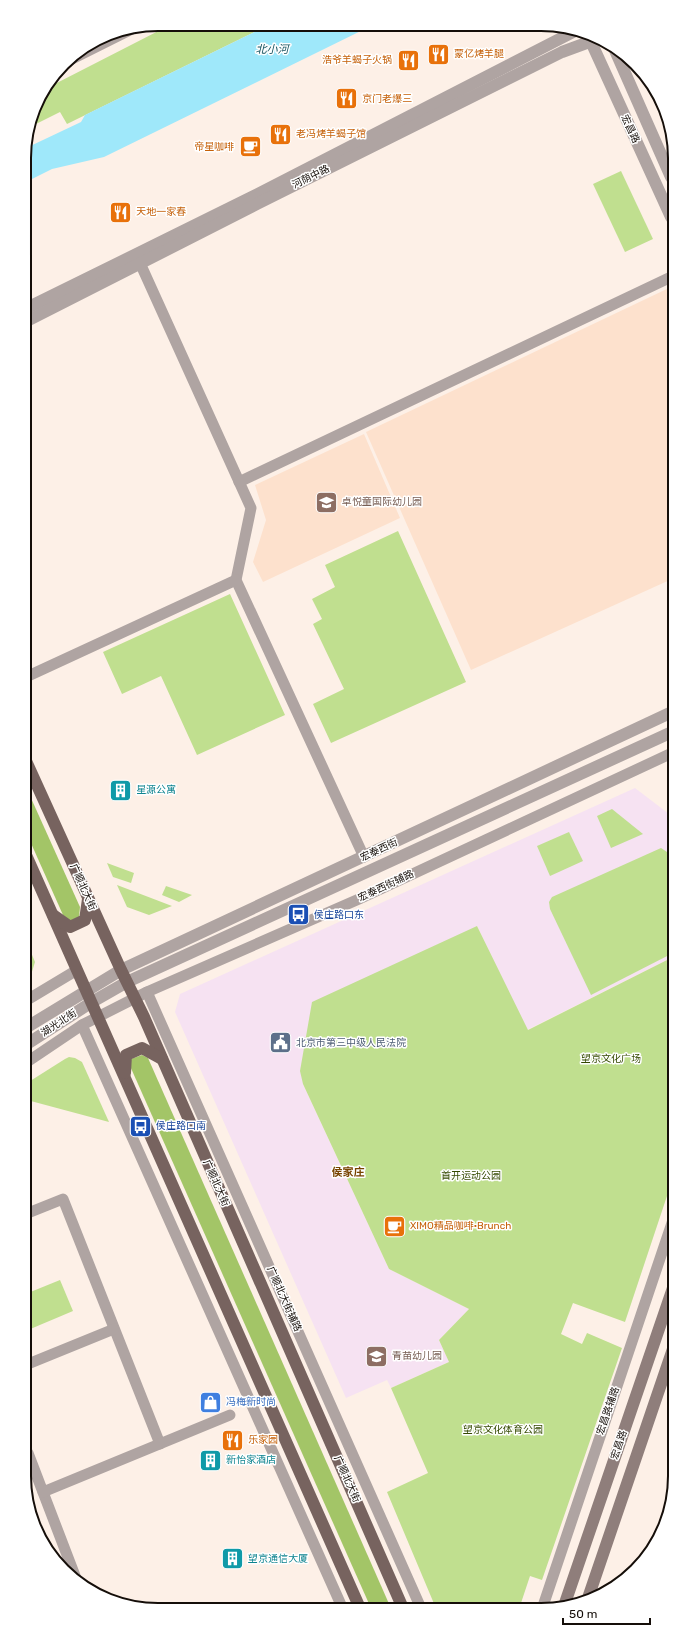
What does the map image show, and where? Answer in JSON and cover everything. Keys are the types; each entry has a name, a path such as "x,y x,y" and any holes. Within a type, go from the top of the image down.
{"main road":[{"name":"广顺北大街","path":"31,772 120,970 135,998 401,1603"},
{"path":"31,866 358,1603"},
{"path":"52,914 70,927 85,920 88,899"},
{"path":"125,1078 126,1055 142,1048 162,1060"},
{"name":"宏昌路","path":"566,1600 668,1303"},
{"name":"宏昌路","path":"590,1593 668,1364"}],"street":[{"name":"河荫中路","path":"31,306 250,198 569,34"},
{"name":"河荫中路","path":"31,319 587,40"},
{"name":"宏昌路","path":"594,44 668,210"},
{"name":"宏昌路","path":"618,57 668,169"},
{"path":"140,263 251,508 236,580 364,857"},
{"path":"239,482 668,278"},
{"path":"31,675 236,580"},
{"name":"宏泰西街","path":"86,990 120,970 668,714"},
{"name":"宏泰西街","path":"92,1002 127,982 668,734"},
{"name":"宏泰西街辅路","path":"31,1059 82,1025 147,992 359,899 668,755"},
{"path":"31,998 77,970"},
{"name":"湖光北街","path":"31,1024 86,990"},
{"name":"广顺北大街辅路","path":"147,992 419,1603"},
{"name":"湖光北街","path":"31,1041 92,1002"},
{"path":"82,1025 341,1603"},
{"path":"31,1212 62,1199 160,1444"},
{"name":"宏昌路辅路","path":"544,1603 668,1235"},
{"path":"31,1363 114,1329"},
{"path":"43,1492 230,1414"},
{"path":"31,1461 73,1571"}],"shaded area":[{"path":"668,288 668,581 471,670 366,432"},
{"name":"卓悦童国际幼儿园","path":"364,434 400,518 263,582 253,562 266,520 255,485"},
{"name":"北京市第三中级人民法院","path":"635,788 668,813 668,960 527,1030 477,926 303,1084 389,1269 469,1309 439,1340 449,1362 391,1388 387,1380 346,1398 175,1012 180,994"}],"green space":[{"path":"158,31 257,31 67,124 60,112 35,124 48,95 55,84"},
{"path":"621,171 653,239 625,252 593,184"},
{"path":"398,531 466,682 331,743 313,704 344,689 313,624 322,619 312,599 335,587 325,565"},
{"path":"230,594 285,715 197,755 161,676 122,694 103,652"},
{"path":"31,798 80,907 79,917 70,921 63,915 31,843"},
{"path":"612,809 643,834 611,848 597,816"},
{"path":"569,832 583,861 550,876 537,846"},
{"path":"661,848 668,853 668,956 591,995 550,909 549,902 552,897"},
{"path":"107,863 134,873 131,883 113,877"},
{"path":"117,885 172,906 149,915 127,907"},
{"path":"166,886 192,895 179,902 162,895"},
{"path":"477,926 528,1030 668,960 668,1193 625,1322 573,1303 561,1334 582,1344 587,1333 622,1348 542,1580 530,1576 521,1603 434,1603 387,1492 428,1473 391,1388 449,1362 439,1340 469,1309 389,1269 303,1084 300,1071 312,1002"},
{"path":"31,952 35,962 31,975"},
{"path":"142,1055 148,1058 389,1603 369,1603 130,1066 131,1059"},
{"path":"69,1057 75,1058 82,1062 109,1122 31,1101 31,1080"},
{"path":"60,1280 73,1311 31,1329 31,1292"}],"water":[{"name":"北小河","path":"257,31 361,31 104,157 52,169 31,180 32,145 81,122 85,115"}],"place":[{"name":"蒙亿烤羊腿","path":"438,54"},
{"name":"浩爷羊蝎子火锅","path":"408,60"},
{"name":"京门老爆三","path":"347,99"},
{"name":"老冯烤羊蝎子馆","path":"281,134"},
{"name":"帝星咖啡","path":"250,147"},
{"name":"天地一家春","path":"121,212"},
{"name":"卓悦童国际幼儿园","path":"327,502"},
{"name":"星源公寓","path":"120,790"},
{"name":"侯庄路口东","path":"299,915"},
{"name":"北京市第三中级人民法院","path":"280,1043"},
{"name":"侯庄路口南","path":"140,1126"},
{"name":"XIMO精品咖啡·Brunch","path":"395,1226"},
{"name":"青苗幼儿园","path":"376,1356"},
{"name":"冯梅新时尚","path":"210,1402"},
{"name":"乐家园","path":"233,1440"},
{"name":"新怡家酒店","path":"210,1460"},
{"name":"望京通信大厦","path":"233,1559"}],"district":[{"name":"侯家庄","path":"348,1172"}],"park label":[{"name":"望京文化广场","path":"611,1059"},
{"name":"首开运动公园","path":"471,1176"},
{"name":"望京文化体育公园","path":"503,1430"}]}
